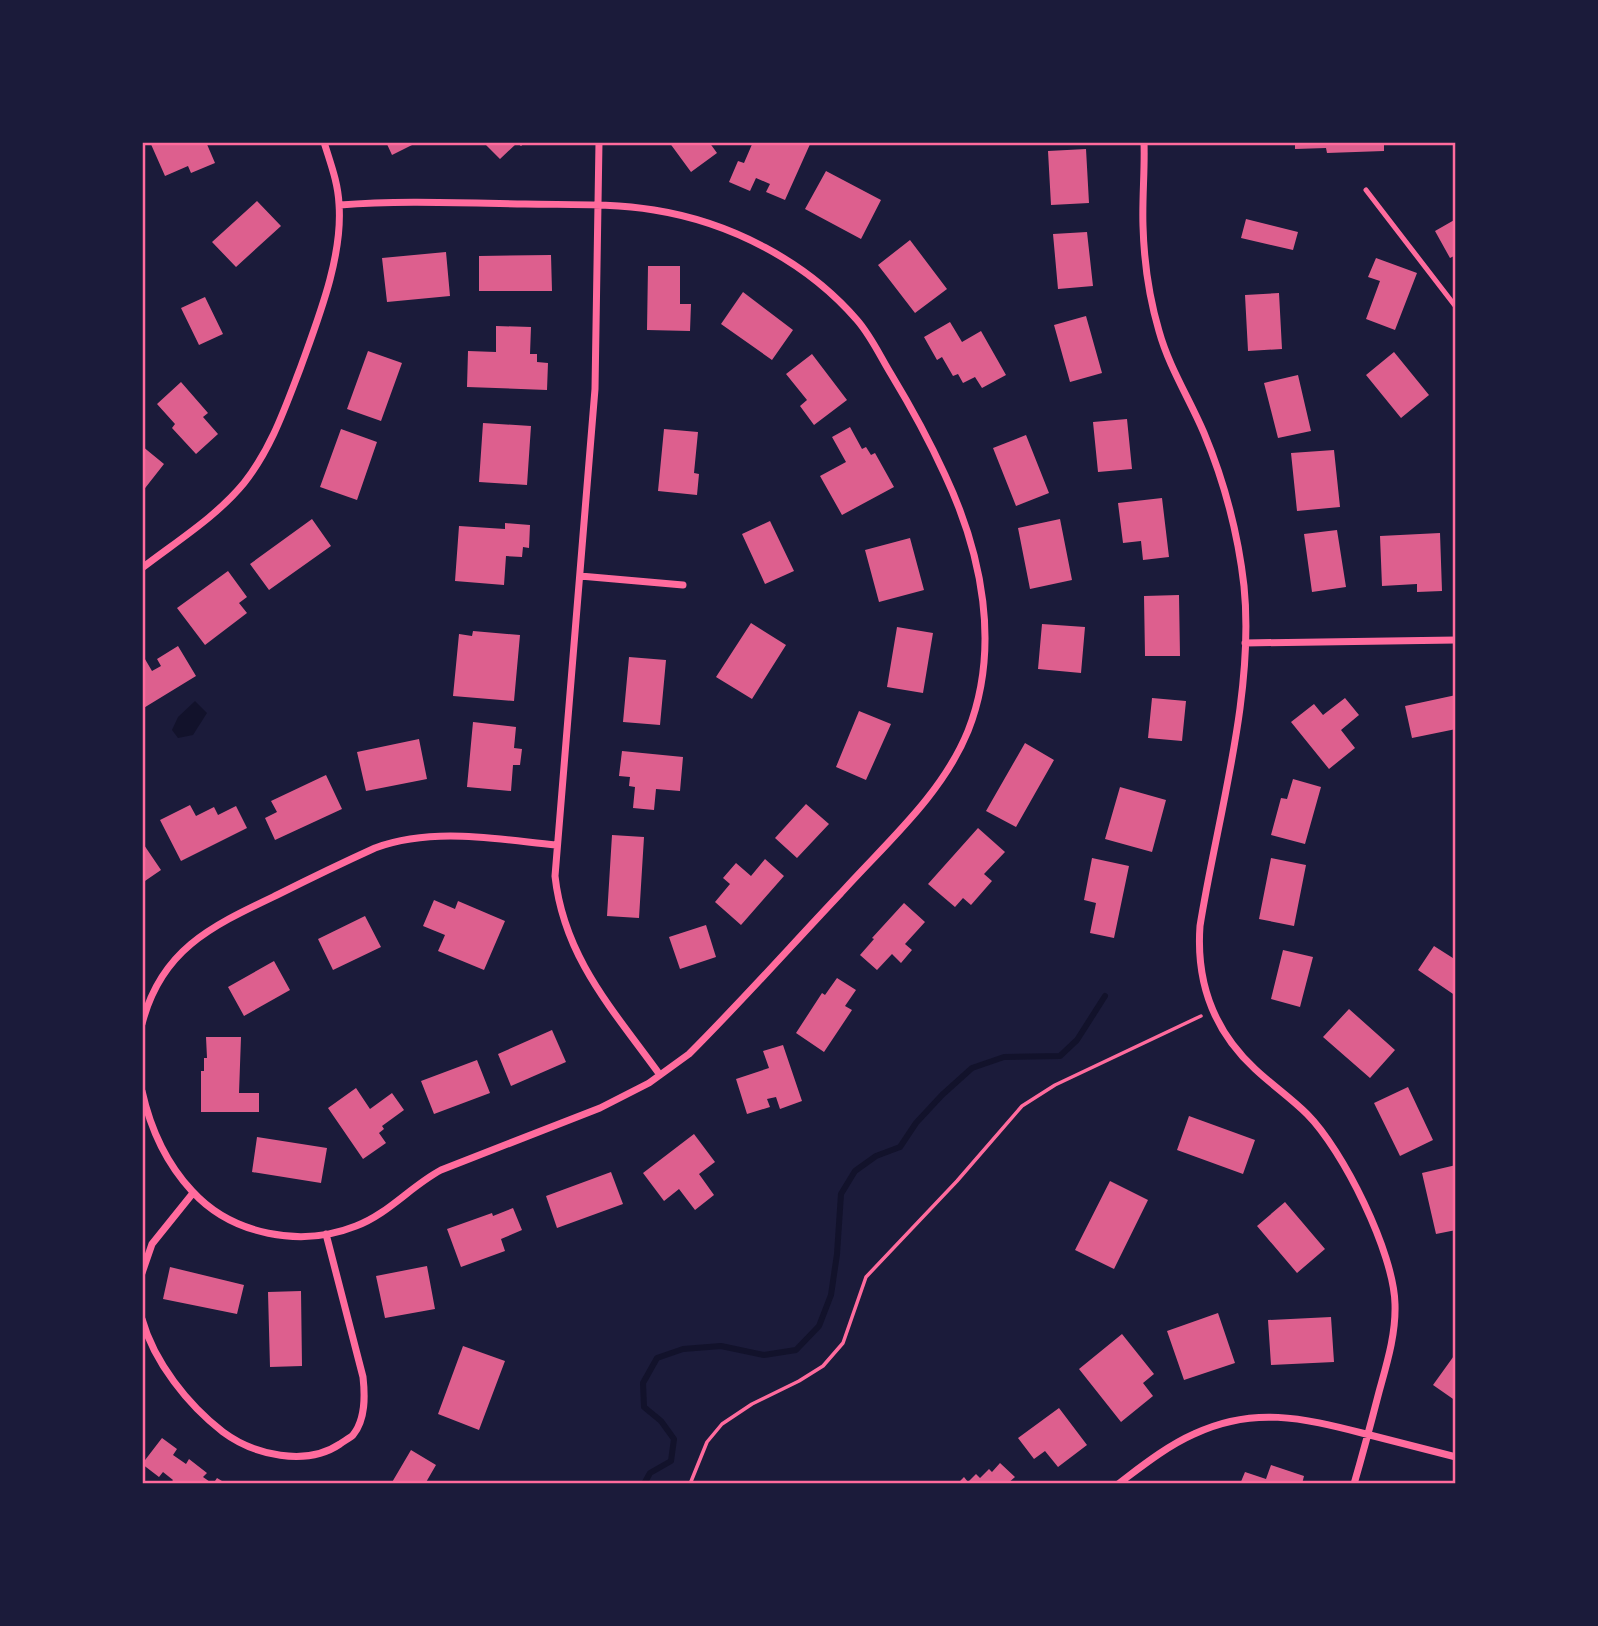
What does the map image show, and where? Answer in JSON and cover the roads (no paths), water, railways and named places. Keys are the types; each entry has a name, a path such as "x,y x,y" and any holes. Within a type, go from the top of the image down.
{"street":[{"path":"142,568 215,512 246,481 265,453 280,420 323,303 336,246 340,205 324,142"},
{"path":"599,142 595,389 556,845 557,894 561,915 574,950 594,983 660,1075"},
{"path":"1144,142 1143,225 1148,287 1163,343 1212,454 1236,532 1244,586 1245,643 1236,731 1200,926 1200,967 1212,1011 1229,1041 1325,1135 1351,1180 1385,1251 1394,1289 1395,1318 1391,1348 1354,1484"},
{"path":"142,1091 151,1121 166,1155 193,1193 231,1220 259,1231 290,1237 349,1229 369,1220 424,1179 441,1170 600,1108 660,1075 689,1054 922,804 948,769 974,713 983,673 985,628 979,577 961,510 934,450 880,354 859,323 829,292 794,265 757,244 713,225 636,207 382,202 340,205"},
{"path":"580,576 683,585"},
{"path":"1245,643 1456,640"},
{"path":"142,1024 150,997 165,971 196,938 222,922 375,848 424,836 460,836 556,845"},
{"path":"142,1273 152,1244 193,1193"},
{"path":"142,1319 153,1349 180,1389 199,1412 225,1433 250,1447 274,1454 299,1456 335,1448 353,1435 362,1417 365,1397 360,1366 326,1234"},
{"path":"1118,1484 1193,1434 1234,1420 1274,1416 1293,1417 1456,1457"}],"lane":[{"path":"1366,190 1456,307"}],"waterway":[{"path":"644,1484 650,1473 671,1461 674,1439 661,1421 644,1407 643,1383 657,1358 683,1349 721,1346 764,1355 796,1350 819,1326 831,1295 841,1194 855,1171 876,1156 900,1147 916,1123 972,1068 1004,1057 1060,1056 1077,1040 1105,996"}]}
